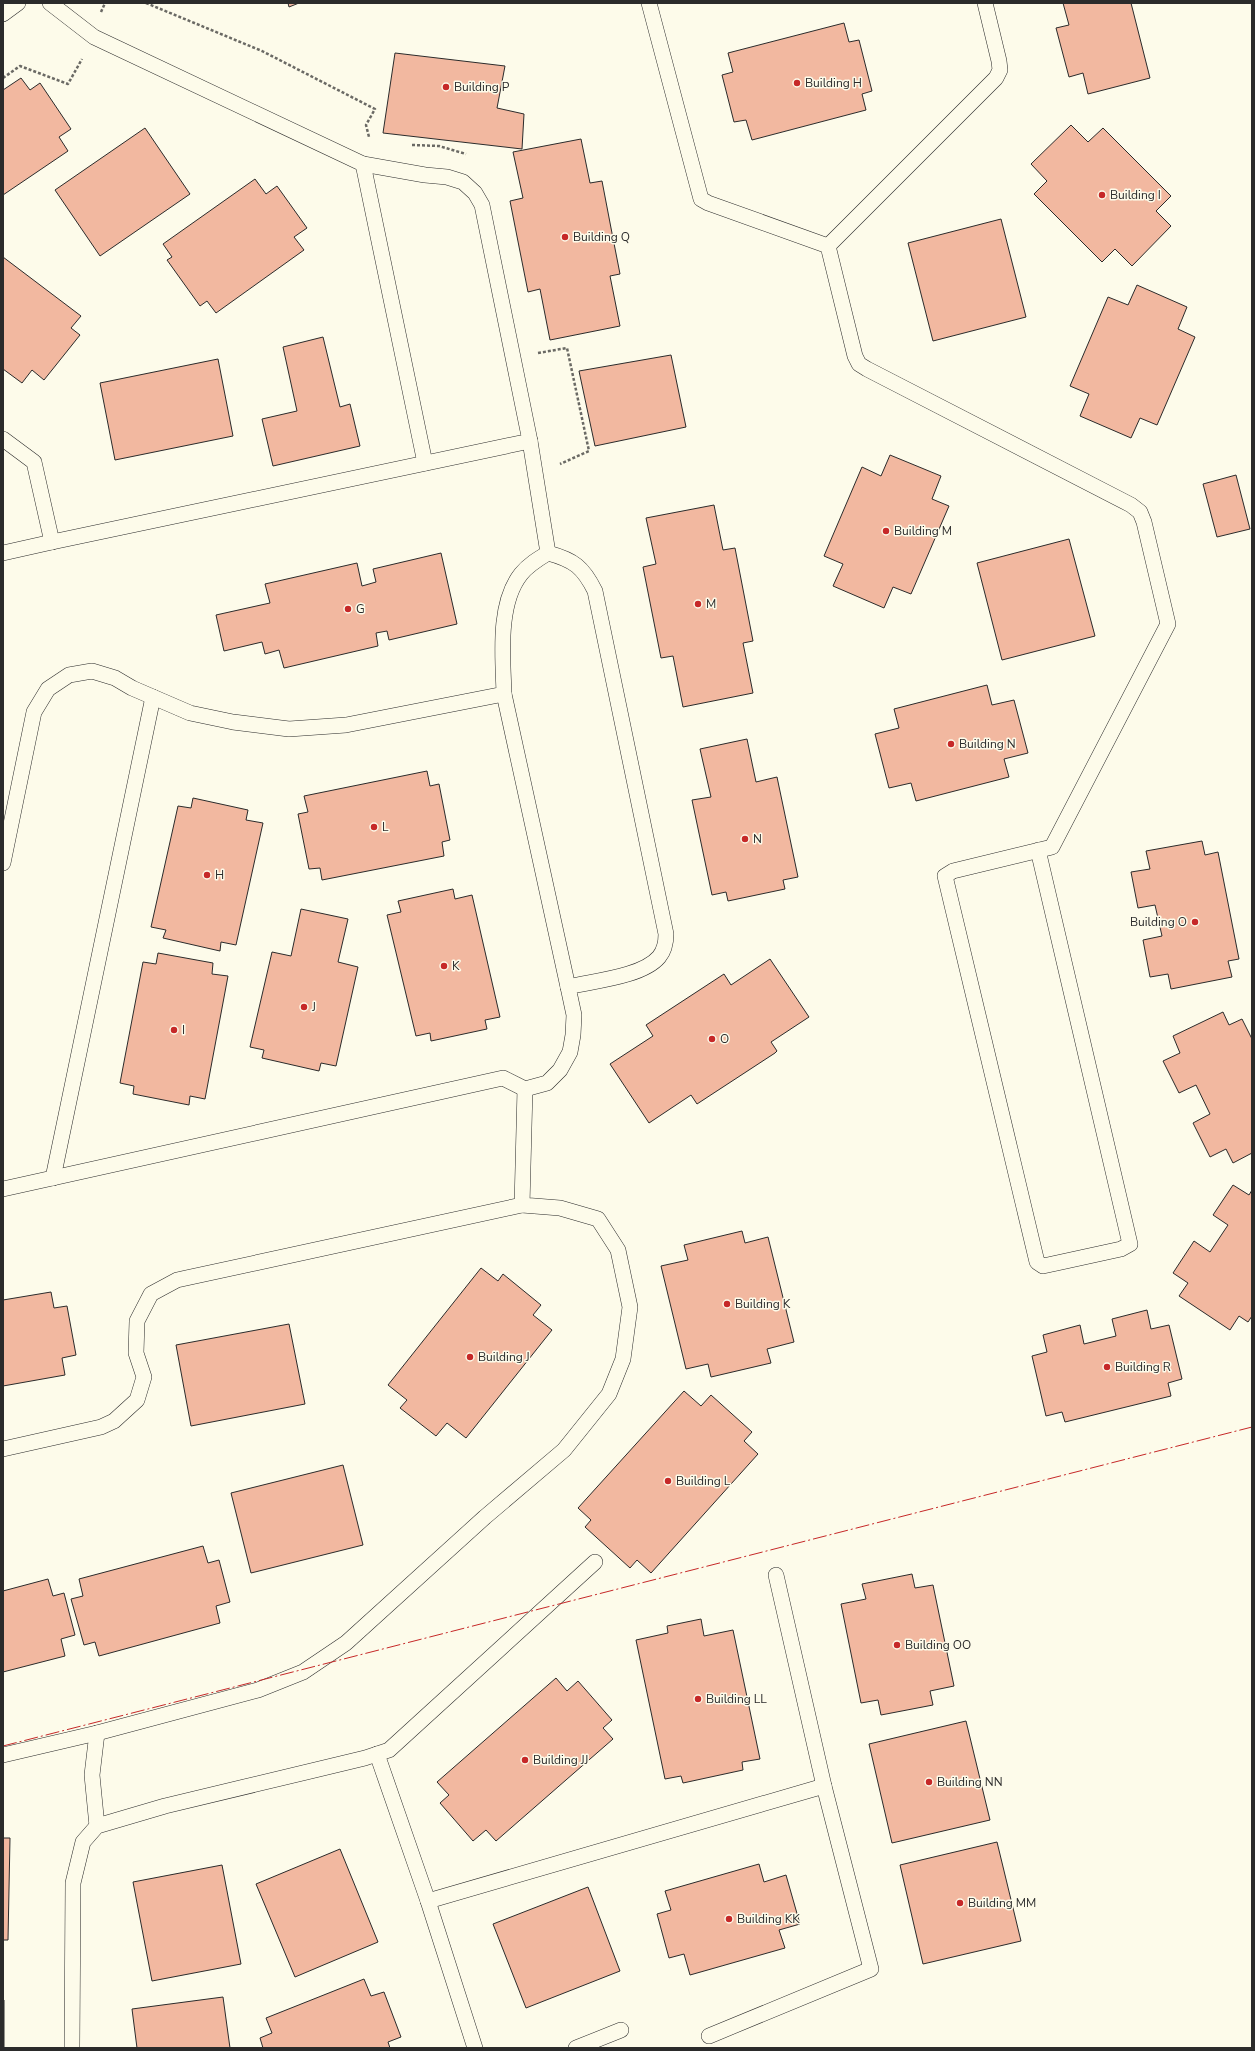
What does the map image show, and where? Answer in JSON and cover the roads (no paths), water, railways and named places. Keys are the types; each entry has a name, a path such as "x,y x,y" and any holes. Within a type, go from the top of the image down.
{"lane":[{"path":"3,14 18,3"},
{"path":"50,3 94,37 363,164 424,175 447,177 463,182 474,193 482,205 530,442 548,554"},
{"path":"649,3 702,199 708,203 828,246"},
{"path":"828,246 996,78 1000,70 999,61 985,3"},
{"path":"363,164 425,463"},
{"path":"828,246 855,356 859,364 1131,505 1140,512 1144,522 1168,624 1052,847 1038,850 953,871 945,876 1037,1262 1043,1266 1121,1249 1130,1244 1038,850"},
{"path":"3,439 34,462 52,542"},
{"path":"3,553 530,442"},
{"path":"3,1189 503,1078 525,1088 547,1083 560,1070 570,1052 574,1015 504,694 504,631 506,611 512,590 521,574 534,562 548,554 577,564 589,578 595,591 666,934 663,950 650,964 637,971 568,987"},
{"path":"3,863 34,712 48,689 69,675 92,671 115,678 190,713 233,722 289,729 346,725 504,694"},
{"path":"53,1178 153,697"},
{"path":"522,1204 525,1088"},
{"path":"3,1449 101,1427 114,1421 137,1400 144,1377 136,1354 137,1321 151,1294 177,1280 522,1204 560,1208 598,1219 618,1250 630,1307 622,1359 609,1394 564,1450 485,1517 346,1643 303,1672 258,1690 97,1733 3,1755"},
{"path":"72,2048 72,1883 83,1842 97,1826 165,1806 389,1750 595,1562"},
{"path":"709,2036 872,1970 824,1786 776,1574"},
{"path":"97,1733 92,1775 97,1826"},
{"path":"377,1754 428,1901 475,2048"},
{"path":"428,1901 824,1786"},
{"path":"576,2048 621,2030"}],"place":[{"name":"Building H","path":"797,83"},
{"name":"Building P","path":"446,87"},
{"name":"Building I","path":"1102,195"},
{"name":"Building Q","path":"565,237"},
{"name":"Building M","path":"886,531"},
{"name":"M","path":"698,604"},
{"name":"G","path":"348,609"},
{"name":"Building N","path":"951,744"},
{"name":"L","path":"374,827"},
{"name":"N","path":"745,839"},
{"name":"H","path":"207,875"},
{"name":"Building O","path":"1195,922"},
{"name":"K","path":"444,966"},
{"name":"J","path":"304,1007"},
{"name":"I","path":"174,1030"},
{"name":"O","path":"712,1039"},
{"name":"Building K","path":"727,1304"},
{"name":"Building J","path":"470,1357"},
{"name":"Building R","path":"1107,1367"},
{"name":"Building L","path":"668,1481"},
{"name":"Building OO","path":"897,1645"},
{"name":"Building LL","path":"698,1699"},
{"name":"Building JJ","path":"525,1760"},
{"name":"Building NN","path":"929,1782"},
{"name":"Building MM","path":"960,1903"},
{"name":"Building KK","path":"729,1919"}]}
